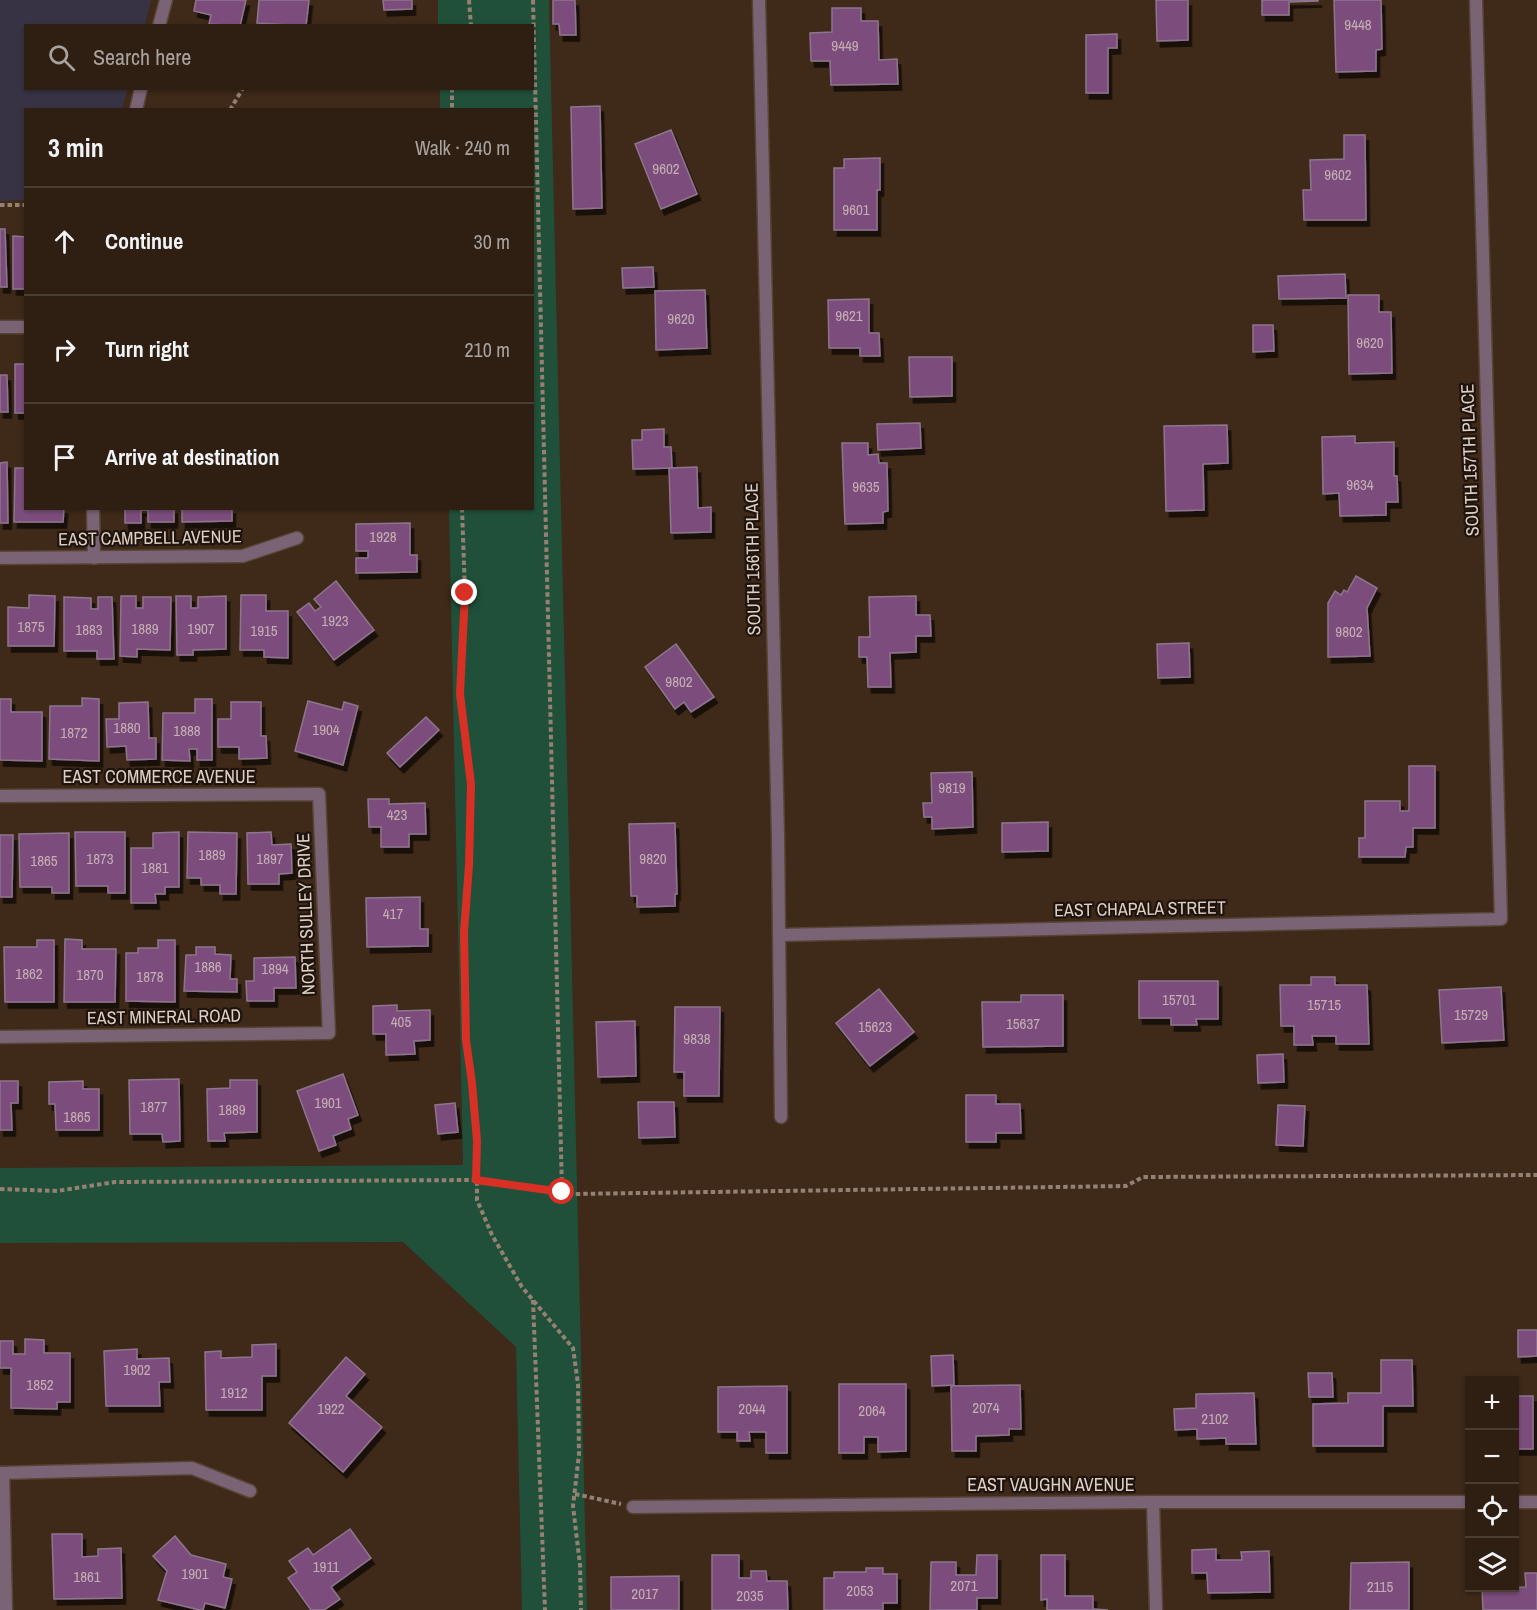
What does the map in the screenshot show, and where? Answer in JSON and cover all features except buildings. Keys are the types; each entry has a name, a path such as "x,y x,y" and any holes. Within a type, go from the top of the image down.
{"street":[{"path":"160,24 166,0"},
{"name":"SOUTH 156TH PLACE","path":"759,0 781,1117"},
{"name":"SOUTH 157TH PLACE","path":"1476,0 1501,919"},
{"path":"136,108 141,90"},
{"path":"0,327 24,327"},
{"path":"93,510 94,558"},
{"name":"EAST CAMPBELL AVENUE","path":"0,558 243,556 297,538"},
{"name":"EAST COMMERCE AVENUE","path":"0,796 319,794"},
{"name":"NORTH SULLEY DRIVE","path":"319,794 328,1033"},
{"name":"EAST CHAPALA STREET","path":"779,935 1501,919"},
{"name":"EAST MINERAL ROAD","path":"0,1037 328,1033"},
{"path":"6,1610 1,1473 192,1468 250,1491"},
{"path":"1153,1502 1156,1610"},
{"name":"EAST VAUGHN AVENUE","path":"633,1507 1153,1502 1465,1502"},
{"path":"1519,1502 1537,1502"}],"path":[{"path":"469,0 471,24"},
{"path":"533,0 534,24"},
{"path":"534,41 562,1192"},
{"path":"231,108 242,90"},
{"path":"452,90 452,108"},
{"path":"0,205 24,205"},
{"path":"462,510 465,593 460,694 471,784 469,865 464,932 465,1028 477,1141 477,1200 482,1214 522,1287 573,1348 578,1384 579,1454 573,1506 581,1610"},
{"path":"0,1189 57,1191 115,1182 476,1180 572,1194 1126,1186 1143,1177 1537,1175"},
{"path":"533,1300 545,1610"},
{"path":"574,1494 633,1507"}],"shaded area":[{"path":"0,0 151,0 145,24 24,24 24,90 128,90 122,108 24,108 24,200 0,201"}],"green space":[{"path":"438,0 549,0 587,1610 522,1610 516,1347 403,1242 0,1243 0,1168 463,1165 449,510 534,510 534,108 440,108 440,90 534,90 534,24 438,24"}],"route":[{"path":"465,593 460,694 471,784 469,865 464,932 466,1040 477,1141 476,1180 562,1192"}]}
